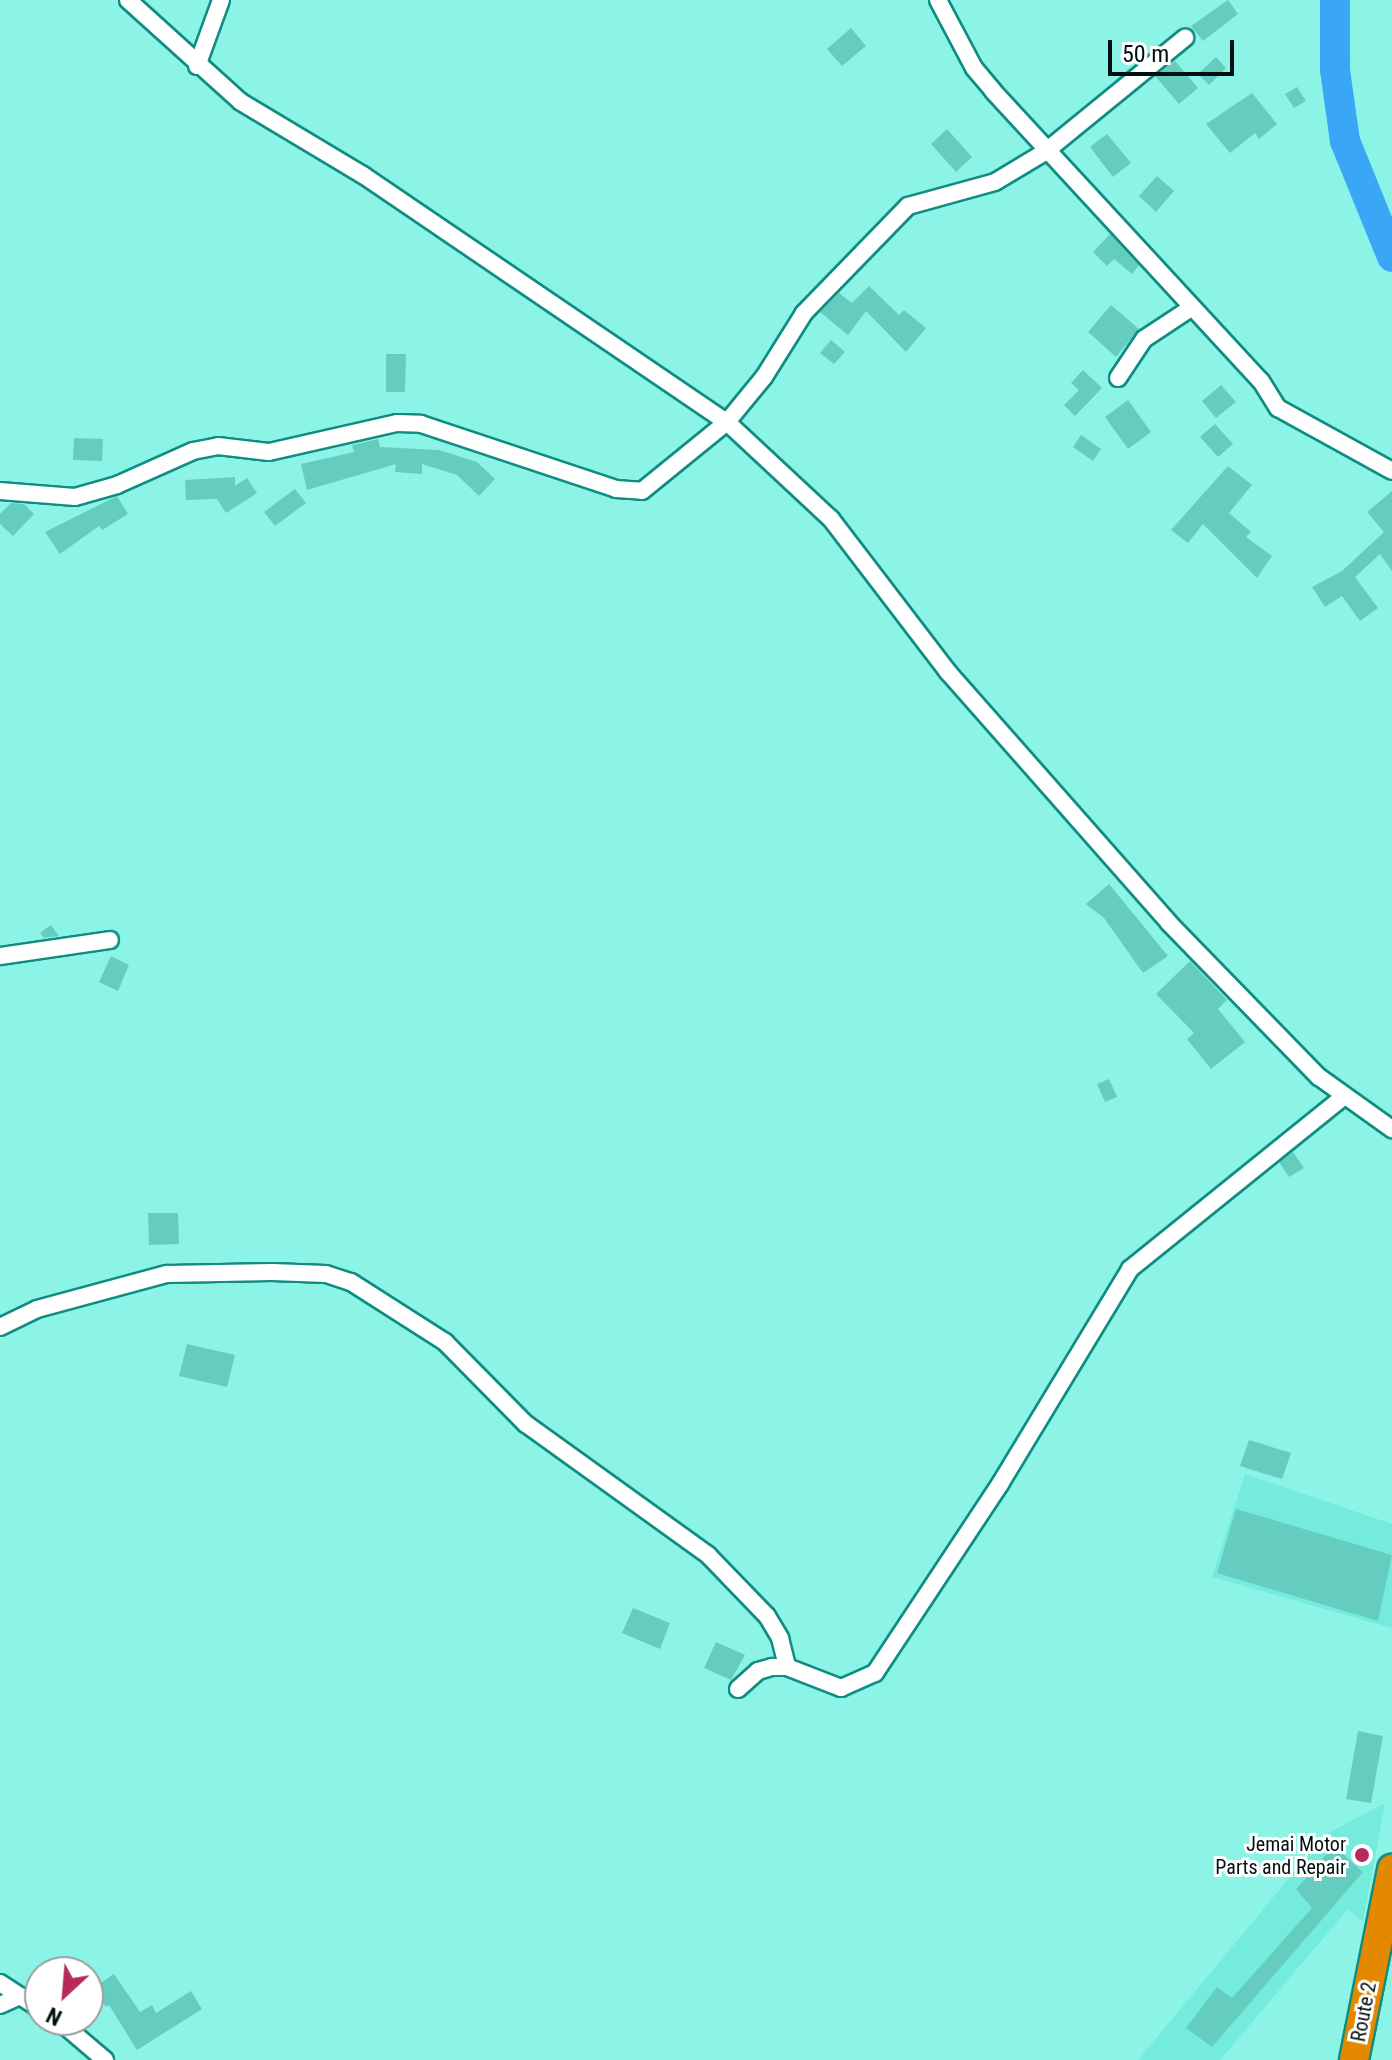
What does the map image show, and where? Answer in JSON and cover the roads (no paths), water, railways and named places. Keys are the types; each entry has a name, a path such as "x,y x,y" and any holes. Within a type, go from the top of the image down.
{"highway":[{"name":"Route 2","path":"1354,2060 1392,1869"}],"street":[{"path":"128,0 197,66 241,102 363,175 727,422 831,519 948,672 1169,923 1343,1097 1392,1129"},
{"path":"197,66 221,0"},
{"path":"938,0 974,68 1045,152 1261,381 1278,408 1392,471"},
{"path":"0,491 75,497 117,485 193,451 218,446 269,452 397,423 421,424 531,456 631,492 655,484 727,422 764,377 804,313 908,206 995,182 1045,152 1185,38"},
{"path":"1118,378 1144,339 1191,308"},
{"path":"0,956 110,940"},
{"path":"738,1689 758,1671 787,1667 841,1688 875,1673 1000,1484 1130,1269 1343,1097"},
{"path":"0,1327 37,1309 167,1274 326,1274 351,1282 445,1342 526,1424 708,1555 767,1616 780,1638 787,1667"},
{"path":"0,1983 24,1999"},
{"path":"0,2005 20,1996"},
{"path":"77,2036 105,2060"}],"waterway":[{"path":"1335,0 1335,70 1345,141 1392,257"}],"place":[{"name":"Jemai Motor Parts and Repair","path":"1362,1855"}]}
